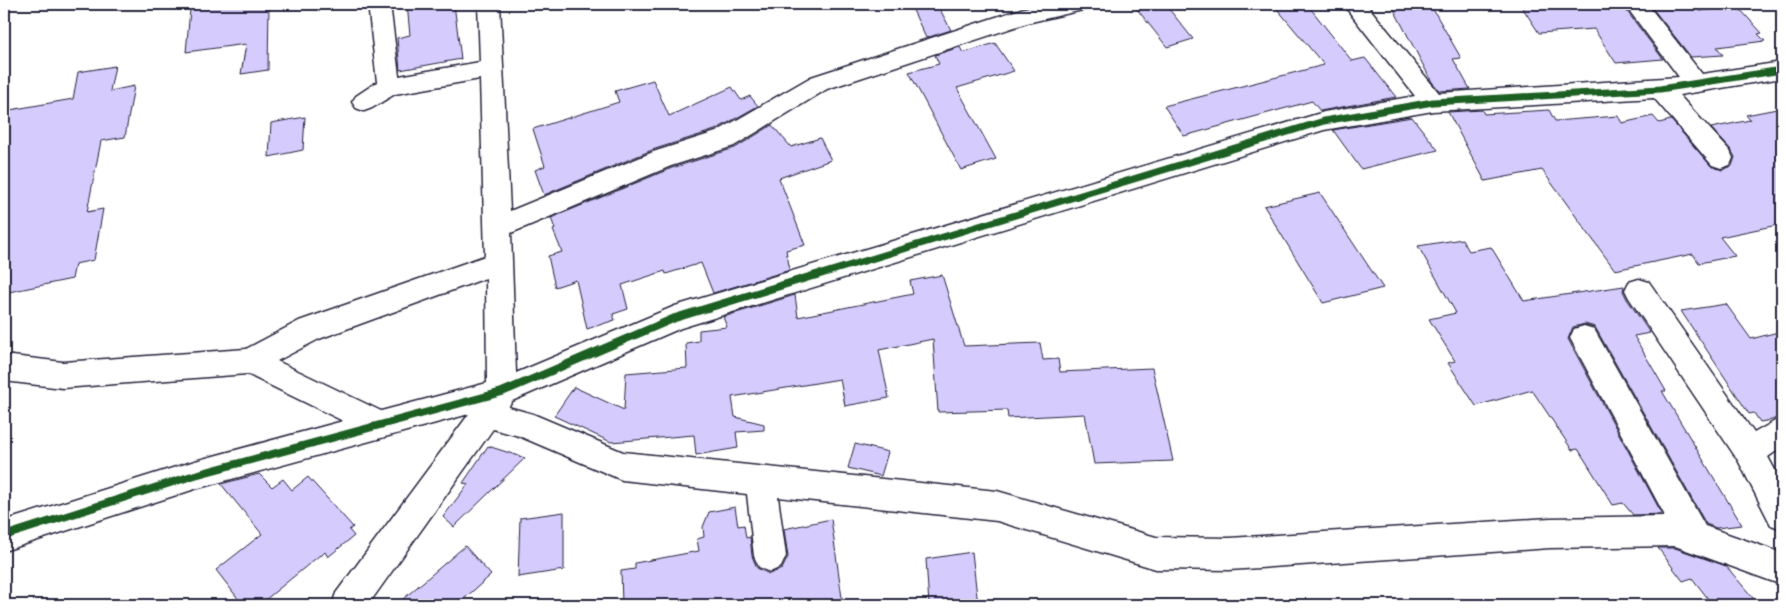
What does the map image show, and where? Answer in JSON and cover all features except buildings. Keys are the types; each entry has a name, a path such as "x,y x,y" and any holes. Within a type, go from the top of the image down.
{"street":[{"path":"379,4 389,86"},
{"path":"348,605 494,403 499,262 490,69 489,4"},
{"path":"498,227 662,159 725,139 819,82 1024,16 1076,4"},
{"path":"1354,4 1433,102"},
{"path":"1639,9 1696,83"},
{"path":"364,102 389,86 490,69"},
{"path":"4,536 195,475 380,425 494,403 675,318 1324,121 1433,102 1660,88 1782,70"},
{"path":"1660,88 1721,158"},
{"path":"4,368 63,375 249,361 309,330 499,262"},
{"path":"1639,290 1750,452 1782,514"},
{"path":"1584,338 1694,538"},
{"path":"249,361 380,425"},
{"path":"494,403 523,424 622,466 997,506 1156,553 1229,554 1550,534 1675,531 1782,569"},
{"path":"1750,452 1782,430"},
{"path":"761,481 770,556"}],"cycle path":[{"path":"4,536 195,475 502,392 675,318 1324,121 1433,102 1660,89 1782,70"}]}
